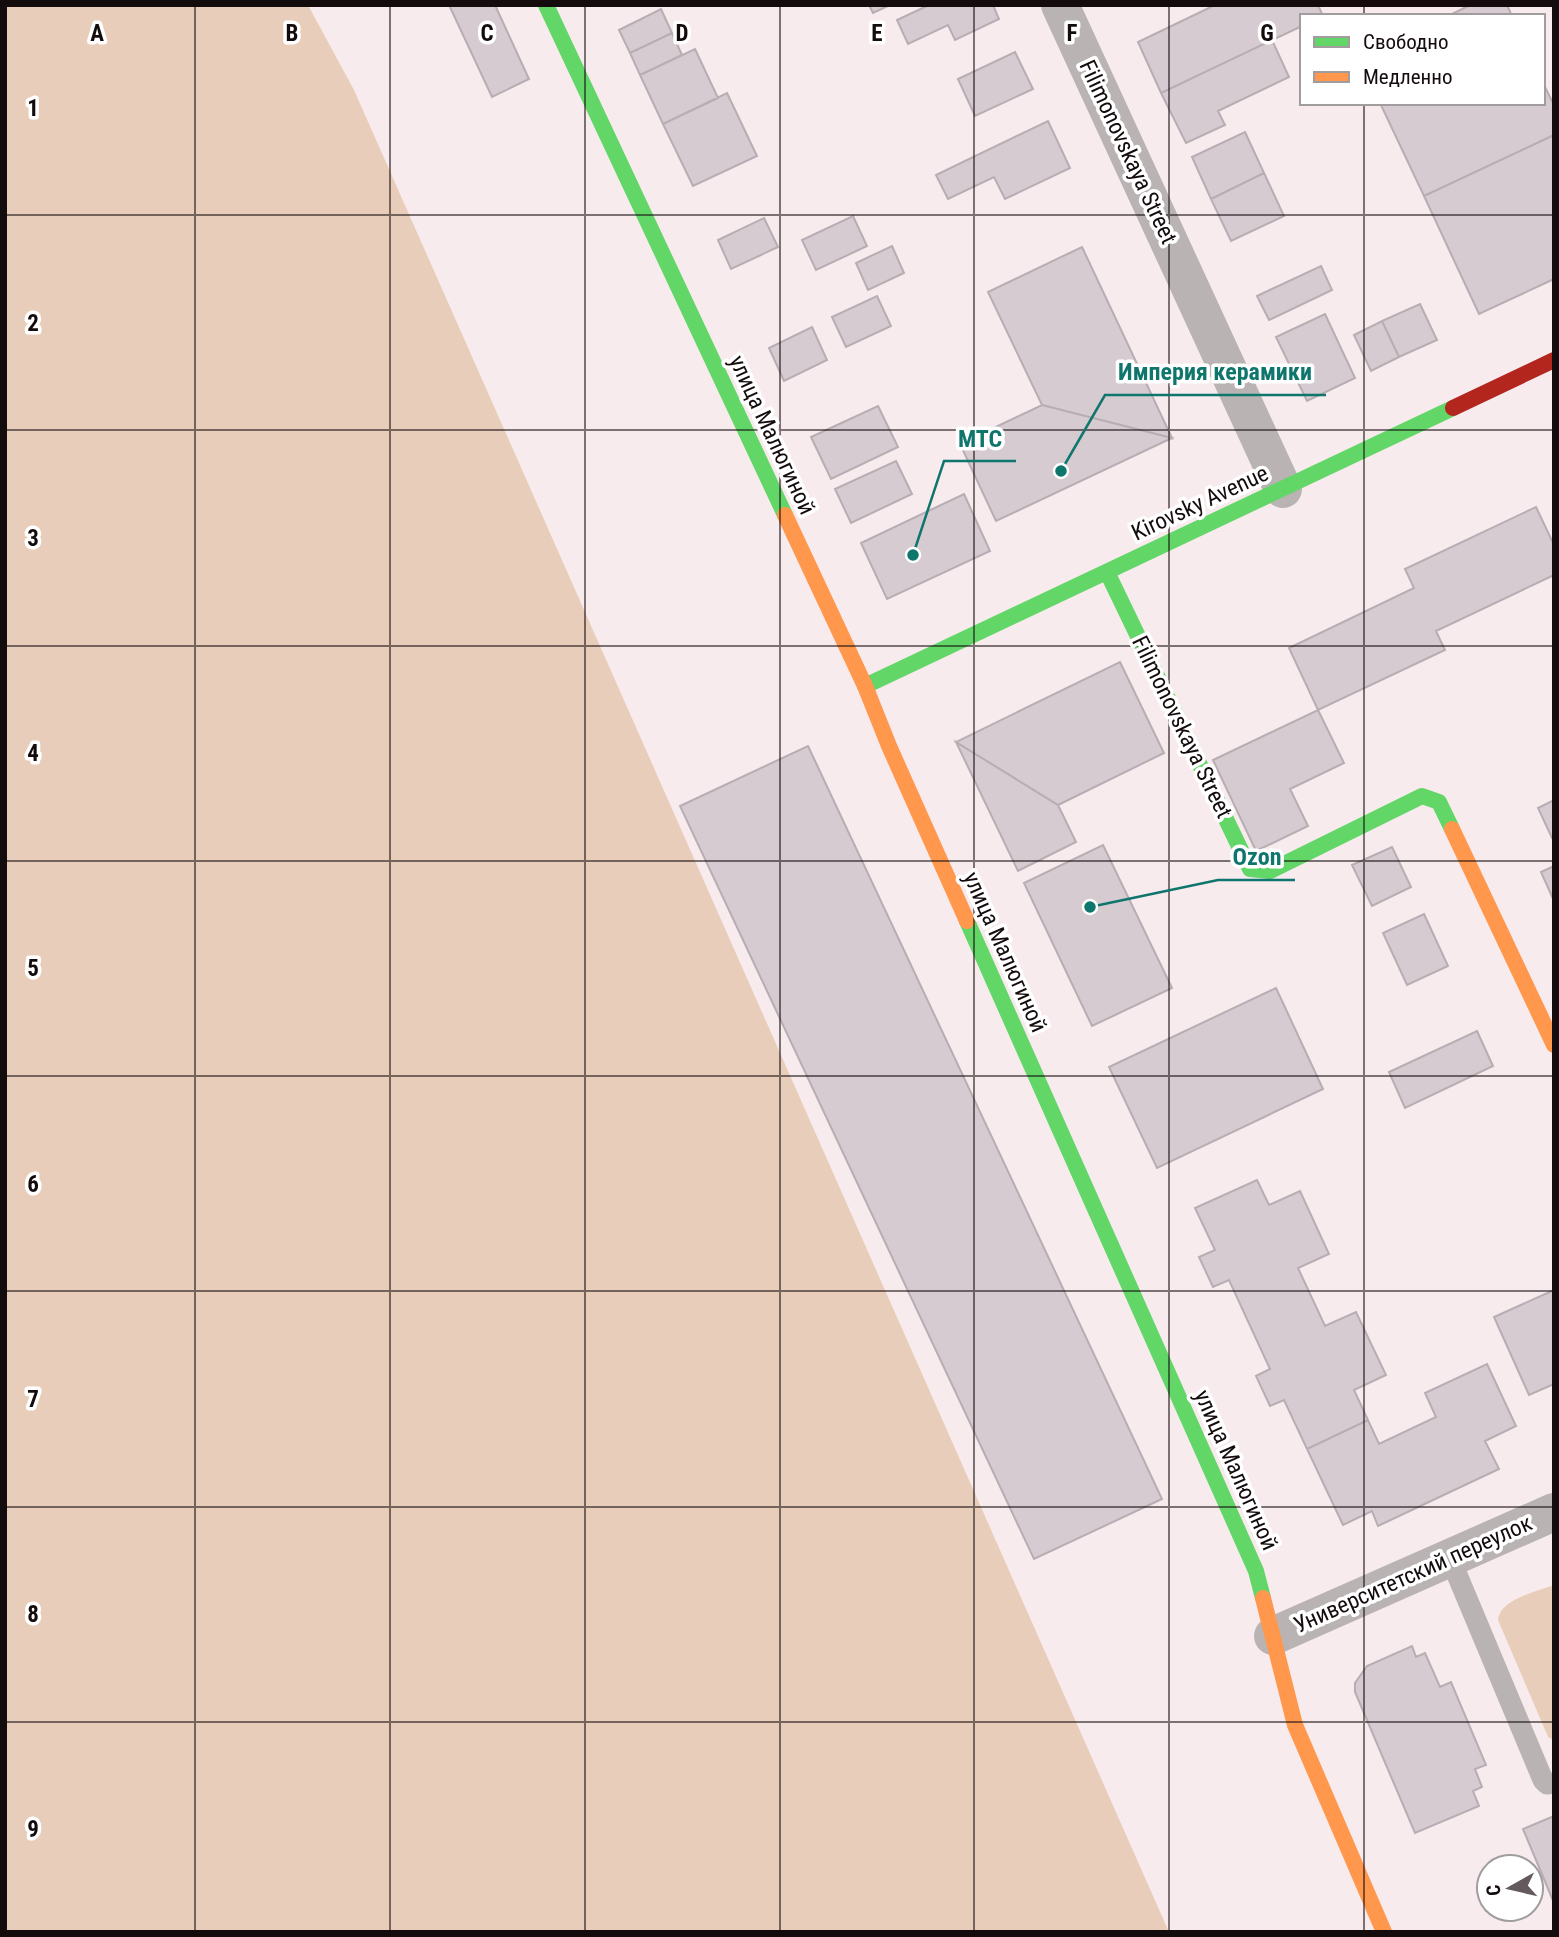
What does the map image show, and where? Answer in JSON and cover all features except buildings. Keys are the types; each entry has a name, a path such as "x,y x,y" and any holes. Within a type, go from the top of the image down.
{"main road":[{"name":"улица Малюгиной","path":"546,5 865,687 900,772 1256,1571 1295,1725 1384,1932"},
{"name":"Kirovsky Avenue","path":"865,687 1554,360"},
{"name":"Filimonovskaya Street","path":"1107,572 1250,869 1270,871 1422,796 1439,802 1554,1045"}],"street":[{"name":"Filimonovskaya Street","path":"1060,5 1283,489"},
{"name":"Университетский переулок","path":"1273,1636 1554,1512"}],"lane":[{"path":"1450,1558 1543,1780 1547,1784 1554,1783"}],"shaded area":[{"path":"5,5 308,5 354,90 1169,1932 5,1932"},
{"path":"1554,1585 1554,1740 1548,1737 1498,1620 1500,1613 1512,1602"}],"traffic: fast":[{"path":"546,5 785,515"},
{"path":"865,686 1453,408"},
{"path":"1107,572 1250,869 1270,871 1422,796 1439,802 1452,829"},
{"path":"967,921 1256,1571 1263,1598"}],"traffic: slow":[{"path":"785,515 865,686 967,921"},
{"path":"1452,829 1554,1045"},
{"path":"1263,1598 1295,1725 1384,1932"}],"traffic: jam":[{"path":"1453,408 1554,360"}],"place":[{"name":"Империя керамики","path":"1061,471"},
{"name":"МТС","path":"913,555"},
{"name":"Ozon","path":"1090,907"}]}
